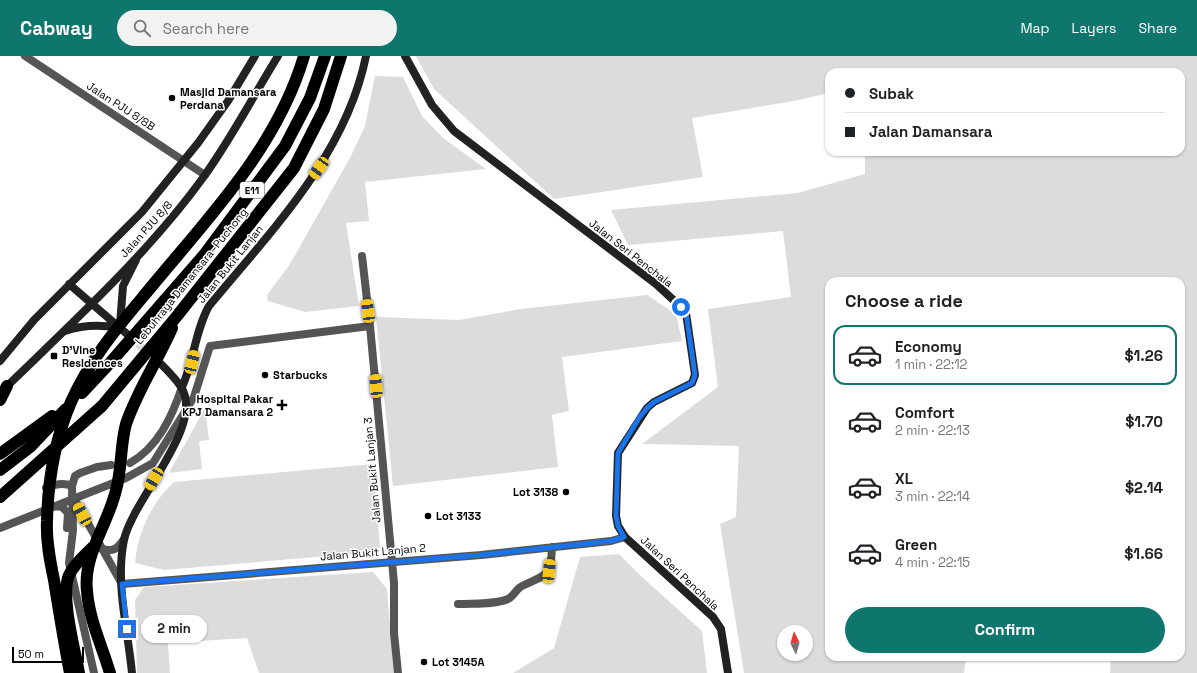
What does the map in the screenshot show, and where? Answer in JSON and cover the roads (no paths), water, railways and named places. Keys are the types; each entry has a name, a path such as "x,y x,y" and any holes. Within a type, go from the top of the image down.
{"highway":[{"path":"70,673 48,546 46,523 49,491 59,434 72,401 110,337 204,223 268,139 284,109 304,56"},
{"name":"Lebuhraya Damansara–Puchong","path":"0,470 30,447 79,396 110,363 204,255 285,146 310,98 325,56"},
{"name":"Lebuhraya Damansara–Puchong","path":"0,497 102,406 178,316 294,168 324,109 341,56"},
{"path":"110,673 90,610 87,591 88,569 97,548 116,490 122,442 130,412 162,351 178,316"},
{"path":"0,400 3,390"},
{"path":"0,454 79,396"},
{"path":"79,673 65,592 68,576 77,562 97,548"}],"street":[{"name":"Jalan PJU 8/8B","path":"25,56 205,175"},
{"name":"Jalan PJU 8/8","path":"0,361 34,320 142,212 184,161 228,101 255,56"},
{"name":"Jalan PJU 8/8","path":"3,390 139,254 178,210 205,175 278,56"},
{"name":"Jalan Bukit Lanjan","path":"182,387 189,372 202,317 209,306 292,206 319,168 338,134 353,100 362,77 366,56"},
{"name":"Jalan Seri Penchala","path":"405,56 432,105 454,131 656,284 686,313 695,375 692,383 654,402 647,408 639,418 618,453 616,516 618,526 624,537 713,617 721,629 728,673"},
{"path":"120,328 123,286 139,254"},
{"name":"Jalan Bukit Lanjan 3","path":"362,256 394,583 394,633 398,673"},
{"path":"69,284 127,334"},
{"path":"62,332 78,327 98,325 120,328"},
{"path":"0,528 126,478 153,463 194,397 210,346 370,326"},
{"path":"97,548 110,551 117,549 124,539 140,504 176,444 184,424 186,400 182,387 161,364"},
{"path":"130,463 139,458 154,443 172,414 182,387"},
{"path":"154,443 160,447 164,463"},
{"path":"94,673 69,563 73,530 72,490 75,476 98,466 111,465"},
{"path":"46,488 59,483 66,484 72,490 97,548 122,584"},
{"path":"53,506 62,508 68,513 67,528"},
{"name":"Jalan Bukit Lanjan 2","path":"122,584 552,547 611,541 624,537"},
{"path":"124,539 122,584 132,673"},
{"path":"458,604 480,603 508,598 522,586 546,576 549,571 552,547"}],"tunnel":[{"path":"129,336 150,355"}],"place":[{"name":"Masjid Damansara Perdana","path":"172,98"},
{"name":"D'Vine Residences","path":"54,356"},
{"name":"Starbucks","path":"265,375"},
{"name":"Hospital Pakar KPJ Damansara 2","path":"282,405"},
{"name":"Lot 3138","path":"566,492"},
{"name":"Lot 3133","path":"428,516"},
{"name":"Lot 3145A","path":"424,662"}]}
